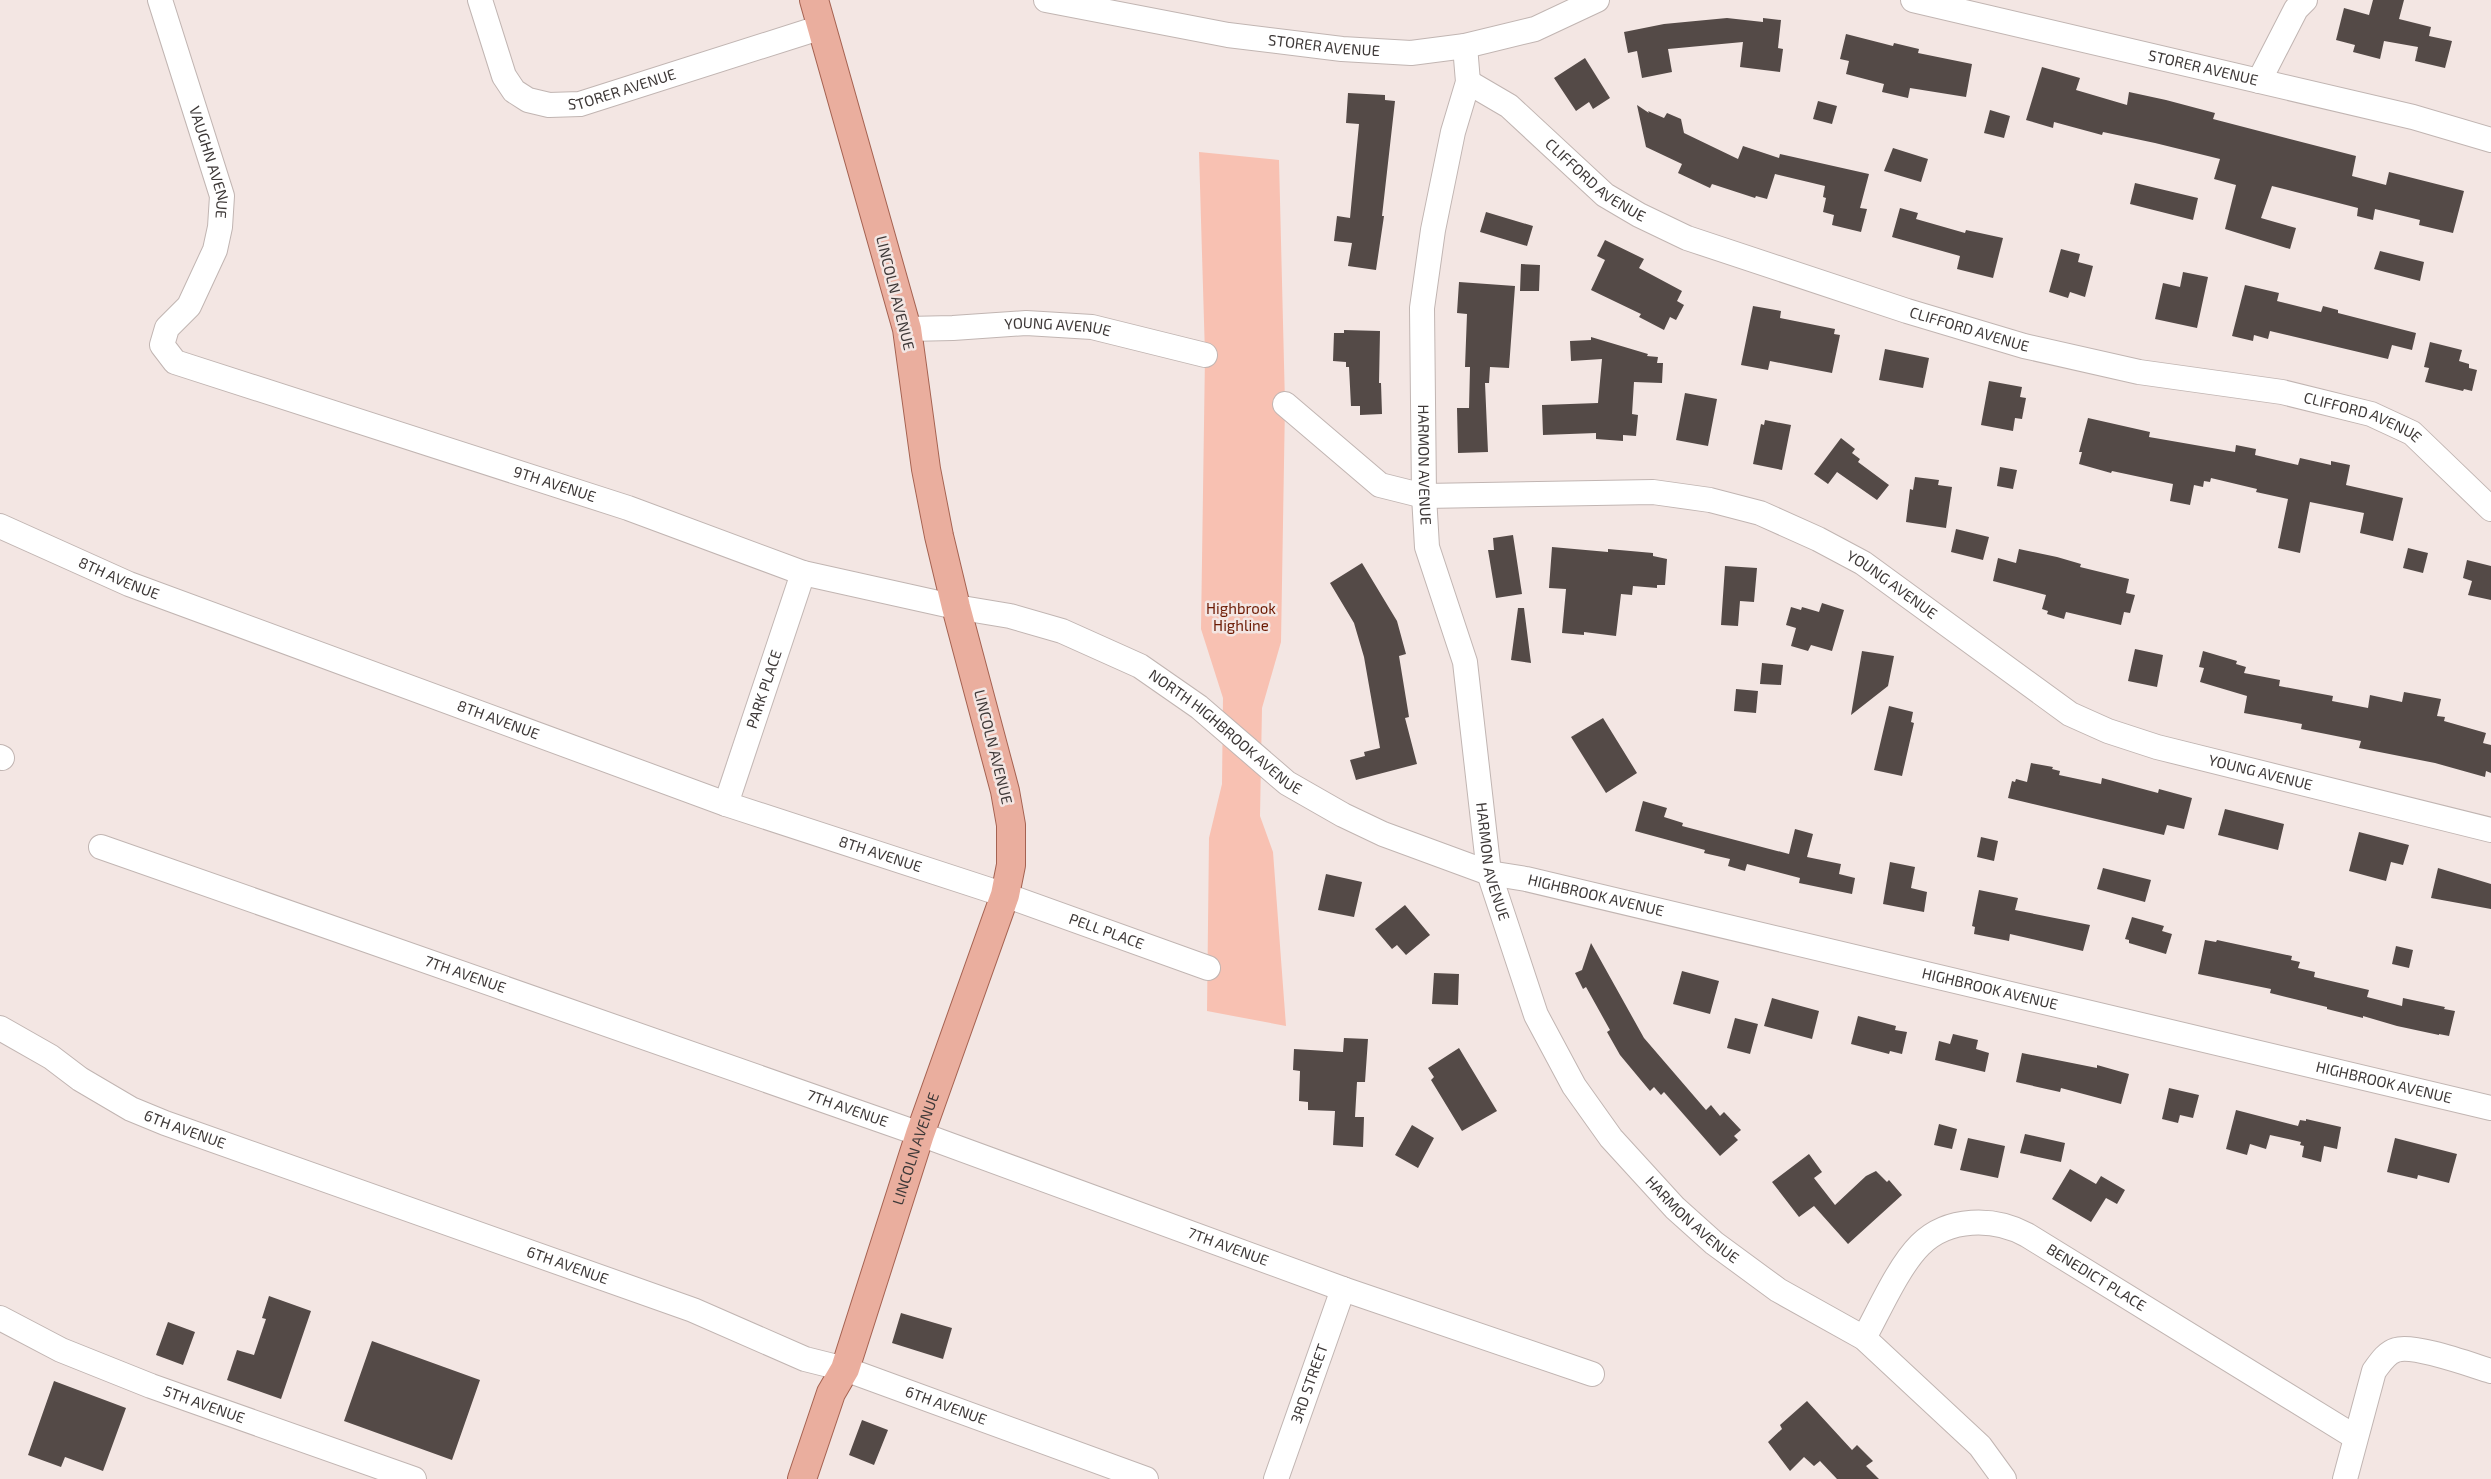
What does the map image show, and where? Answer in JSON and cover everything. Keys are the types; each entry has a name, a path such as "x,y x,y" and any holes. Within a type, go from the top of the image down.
{"main road":[{"name":"LINCOLN AVENUE","path":"802,1479 831,1393 844,1369 920,1134 1005,895 1011,866 1011,825 994,745 956,607 926,469 907,328 814,0"}],"street":[{"name":"VAUGHN AVENUE","path":"160,0 222,196 220,227 215,250 188,306 167,328 162,345"},
{"name":"STORER AVENUE","path":"480,0 504,76 514,91 528,100 549,105 580,104 822,28"},
{"name":"STORER AVENUE","path":"1046,0 1228,35 1342,49 1411,53 1465,46 1535,29 1598,0"},
{"name":"STORER AVENUE","path":"1913,0 1969,6 2258,81 2413,117 2491,140"},
{"path":"2258,81 2296,9 2304,0"},
{"name":"HARMON AVENUE","path":"1465,46 1468,82 1453,132 1433,230 1422,308 1424,496 1427,547 1465,662 1489,873 1536,1016 1574,1086 1612,1138 1675,1208 1714,1242 1778,1290 1864,1338 1980,1446 2004,1479"},
{"name":"CLIFFORD AVENUE","path":"1468,82 1508,106 1605,195 1639,215 1687,238 1907,311 2024,346 2139,372 2282,392 2371,414 2412,433 2491,509"},
{"name":"YOUNG AVENUE","path":"907,328 953,328 1026,323 1092,328 1206,355"},
{"name":"9TH AVENUE","path":"162,345 175,362 628,508 802,572 956,607"},
{"name":"YOUNG AVENUE","path":"1285,404 1380,485 1424,496 1653,492 1710,500 1760,513 1818,539 1863,563 2070,714 2108,731 2158,747 2491,830"},
{"name":"8TH AVENUE","path":"0,526 129,584 726,804 1005,895"},
{"name":"PARK PLACE","path":"726,804 802,572"},
{"name":"NORTH HIGHBROOK AVENUE","path":"956,607 1010,616 1062,631 1140,666 1199,707 1287,782 1344,815 1383,834 1489,873"},
{"name":"7TH AVENUE","path":"101,848 920,1134 1343,1289 1592,1374"},
{"name":"HIGHBROOK AVENUE","path":"1489,873 1546,883 2491,1108"},
{"name":"PELL PLACE","path":"1005,895 1208,968"},
{"name":"6TH AVENUE","path":"0,1028 51,1057 80,1079 122,1104 165,1124 693,1310 805,1359 844,1369 1146,1479"},
{"name":"BENEDICT PLACE","path":"1864,1338 1920,1245 1944,1229 1968,1222 1993,1223 2015,1228 2028,1235 2355,1438"},
{"name":"3RD STREET","path":"1276,1479 1343,1289"},
{"name":"5TH AVENUE","path":"0,1318 61,1350 151,1386 414,1479"},
{"path":"2345,1479 2374,1370 2384,1358 2396,1350 2411,1348 2491,1371"}],"green space":[{"name":"Highbrook Highline","path":"1199,152 1279,160 1285,404 1281,642 1262,708 1260,816 1273,852 1286,1026 1207,1011 1209,838 1222,784 1223,698 1201,629 1205,355"}],"building":[{"path":"2373,0 2404,0 2399,19 2431,27 2429,36 2452,41 2445,68 2415,61 2418,47 2384,41 2380,59 2353,52 2355,45 2336,40 2344,8 2369,15"},
{"path":"1727,18 1763,22 1763,18 1781,20 1778,48 1783,49 1780,72 1740,67 1743,42 1668,49 1672,72 1642,78 1637,51 1628,53 1624,32 1664,24"},
{"path":"1846,34 1893,46 1894,43 1919,49 1918,53 1972,64 1966,97 1910,88 1908,98 1882,92 1884,84 1846,74 1849,61 1840,59"},
{"path":"1585,58 1610,98 1593,109 1589,102 1576,111 1554,78"},
{"path":"2042,67 2080,78 2076,90 2127,105 2129,92 2166,100 2215,113 2213,119 2356,156 2352,176 2386,185 2389,172 2464,191 2453,233 2419,225 2420,220 2375,209 2373,220 2357,216 2358,208 2272,186 2261,218 2296,228 2290,249 2225,229 2236,185 2214,179 2220,159 2103,132 2102,135 2054,122 2053,128 2026,120"},
{"path":"1348,93 1385,95 1385,100 1395,101 1382,216 1384,216 1376,270 1348,266 1352,243 1334,241 1337,216 1350,218 1359,124 1346,123"},
{"path":"1818,101 1837,106 1832,124 1813,119"},
{"path":"1637,105 1649,113 1648,111 1664,118 1667,113 1681,119 1684,133 1738,159 1743,146 1779,158 1780,154 1869,174 1860,208 1867,209 1861,232 1832,225 1834,215 1823,212 1826,198 1823,197 1825,186 1775,174 1767,199 1756,196 1755,198 1712,184 1710,188 1678,173 1682,164 1646,147"},
{"path":"1990,110 2010,116 2004,138 1984,133"},
{"path":"1893,148 1928,159 1921,182 1884,171"},
{"path":"2135,183 2198,198 2193,220 2130,204"},
{"path":"1900,208 1918,213 1916,219 1965,233 1966,230 2003,238 1993,278 1957,269 1960,256 1892,237"},
{"path":"1486,212 1533,226 1527,246 1480,232"},
{"path":"1605,240 1644,259 1639,268 1682,291 1677,301 1684,305 1676,320 1670,317 1664,330 1639,317 1641,314 1591,290 1605,260 1597,256"},
{"path":"2061,249 2080,254 2078,262 2093,266 2085,297 2070,292 2068,298 2049,292"},
{"path":"2380,251 2424,262 2420,281 2374,269"},
{"path":"1521,264 1540,265 1539,291 1520,291"},
{"path":"2183,272 2208,277 2197,328 2155,319 2163,283 2180,287"},
{"path":"1459,282 1515,286 1509,368 1490,367 1489,383 1485,383 1488,452 1458,453 1457,408 1469,408 1470,367 1465,367 1467,314 1457,313"},
{"path":"2245,285 2279,293 2277,301 2321,312 2323,306 2338,310 2338,313 2416,333 2412,350 2392,345 2388,359 2270,331 2268,339 2254,335 2253,341 2232,336"},
{"path":"1753,306 1781,311 1780,318 1835,329 1834,334 1840,335 1832,373 1770,361 1768,370 1741,365"},
{"path":"1344,330 1380,331 1379,383 1381,383 1382,414 1360,415 1360,406 1351,406 1349,367 1346,367 1346,362 1333,361 1334,333 1344,333"},
{"path":"1591,337 1648,354 1647,356 1658,357 1657,363 1663,363 1662,383 1634,382 1632,414 1638,415 1636,436 1623,435 1623,441 1596,439 1596,433 1543,435 1542,405 1598,403 1602,359 1571,361 1570,341 1591,340"},
{"path":"2430,342 2462,350 2459,361 2469,364 2469,368 2477,370 2472,391 2464,389 2463,391 2425,382 2429,368 2424,367"},
{"path":"1885,349 1929,358 1923,388 1879,380"},
{"path":"1989,381 2022,387 2020,397 2026,398 2022,419 2015,418 2013,431 1981,425"},
{"path":"1685,393 1717,399 1708,446 1676,440"},
{"path":"2088,418 2150,432 2149,437 2235,452 2236,445 2256,449 2255,455 2298,465 2300,458 2331,465 2331,461 2350,465 2346,485 2403,498 2393,541 2360,533 2364,513 2310,502 2300,553 2278,548 2288,499 2256,492 2257,489 2211,478 2210,482 2204,481 2203,487 2194,485 2190,505 2170,501 2173,484 2112,471 2111,473 2079,464 2082,452 2079,452"},
{"path":"1765,420 1791,425 1782,470 1753,464 1761,424 1764,425"},
{"path":"1841,438 1855,449 1852,453 1860,459 1858,462 1889,485 1877,500 1837,472 1828,484 1814,474"},
{"path":"2000,467 2017,470 2013,489 1997,486"},
{"path":"1915,477 1939,480 1938,485 1952,487 1946,528 1906,522 1910,489 1913,490"},
{"path":"1956,529 1989,537 1983,560 1951,552"},
{"path":"1513,535 1522,594 1496,598 1488,550 1494,550 1493,538"},
{"path":"1552,547 1608,552 1608,549 1653,553 1653,556 1667,559 1665,585 1657,585 1657,588 1633,586 1632,595 1621,594 1616,636 1584,632 1584,635 1562,633 1566,589 1549,588"},
{"path":"2408,548 2428,553 2423,573 2403,568"},
{"path":"2019,549 2057,557 2081,564 2080,567 2129,579 2126,593 2135,595 2130,613 2124,612 2121,625 2066,612 2064,619 2047,614 2048,611 2042,609 2046,595 1993,581 1998,558 2016,563"},
{"path":"2467,560 2491,566 2491,600 2468,595 2472,581 2463,578"},
{"path":"1362,563 1397,621 1406,654 1399,656 1409,717 1405,718 1417,764 1356,780 1350,760 1365,756 1364,752 1380,748 1364,657 1354,623 1330,583"},
{"path":"1725,566 1757,568 1754,602 1740,601 1738,626 1721,625"},
{"path":"1822,603 1844,610 1832,651 1811,645 1808,651 1791,646 1796,628 1786,625 1791,607 1801,610 1802,607 1819,612"},
{"path":"1518,608 1524,608 1531,663 1511,660"},
{"path":"2135,649 2163,655 2157,687 2128,681"},
{"path":"1862,651 1894,656 1888,686 1851,715"},
{"path":"2203,651 2237,661 2236,664 2246,667 2244,673 2280,680 2279,686 2333,696 2332,701 2368,708 2370,695 2402,702 2404,692 2441,699 2437,716 2445,717 2444,721 2486,733 2483,743 2491,745 2491,773 2486,771 2485,777 2435,763 2359,748 2361,741 2301,729 2302,724 2244,713 2247,696 2200,682 2204,668 2199,667"},
{"path":"1762,663 1783,665 1781,685 1760,684"},
{"path":"1736,689 1758,691 1756,713 1734,711"},
{"path":"1889,706 1913,712 1911,722 1914,723 1902,776 1874,770"},
{"path":"1603,718 1637,773 1606,793 1571,737"},
{"path":"2031,763 2053,767 2052,769 2060,771 2059,775 2101,784 2102,778 2158,793 2159,789 2192,798 2184,829 2167,825 2164,835 2008,798 2012,781 2015,782 2016,779 2027,782"},
{"path":"1643,801 1667,808 1664,817 1683,823 1682,826 1789,854 1795,829 1813,834 1807,857 1841,864 1839,874 1855,878 1852,894 1799,883 1800,878 1747,864 1745,871 1728,866 1730,859 1704,853 1705,850 1635,831"},
{"path":"2225,809 2284,824 2278,850 2218,835"},
{"path":"2359,832 2409,845 2403,865 2391,862 2386,881 2349,871"},
{"path":"1981,837 1998,841 1994,861 1977,857"},
{"path":"1890,862 1915,867 1911,888 1927,892 1924,912 1883,904"},
{"path":"2103,868 2151,880 2145,902 2097,889"},
{"path":"2438,868 2491,884 2491,909 2431,898"},
{"path":"1326,874 1362,882 1354,917 1318,910"},
{"path":"1979,890 2018,898 2015,910 2090,925 2083,951 2010,934 2009,941 1974,934 1975,927 1972,926"},
{"path":"1405,905 1430,935 1406,955 1397,945 1392,949 1375,929"},
{"path":"2132,917 2164,926 2162,931 2172,934 2166,954 2129,943 2129,940 2125,939"},
{"path":"2205,940 2216,942 2217,940 2292,956 2291,960 2300,962 2298,968 2315,972 2314,977 2369,990 2367,997 2402,1006 2403,998 2445,1007 2444,1009 2455,1011 2449,1036 2397,1026 2363,1016 2363,1018 2270,993 2271,989 2198,974"},
{"path":"1591,943 1644,1038 1706,1110 1711,1105 1720,1116 1724,1112 1741,1130 1734,1136 1738,1140 1720,1156 1664,1092 1661,1095 1654,1087 1650,1091 1620,1055 1607,1032 1610,1030 1586,987 1583,989 1575,973 1582,970"},
{"path":"2396,946 2413,950 2409,968 2392,964"},
{"path":"1682,971 1719,981 1710,1014 1673,1004"},
{"path":"1434,973 1459,974 1458,1005 1432,1004"},
{"path":"1772,998 1819,1011 1812,1039 1764,1026"},
{"path":"1858,1016 1896,1026 1895,1030 1907,1032 1902,1054 1890,1051 1889,1054 1851,1044"},
{"path":"1735,1018 1758,1024 1750,1054 1727,1048"},
{"path":"1953,1034 1978,1040 1976,1049 1989,1053 1985,1072 1935,1060 1939,1041 1950,1044"},
{"path":"1344,1038 1368,1039 1365,1082 1357,1082 1355,1117 1364,1117 1363,1147 1333,1145 1335,1111 1308,1110 1308,1102 1299,1101 1300,1071 1293,1070 1294,1049 1343,1052"},
{"path":"1459,1048 1497,1111 1462,1131 1431,1080 1434,1077 1428,1068"},
{"path":"2022,1053 2097,1068 2097,1065 2129,1074 2121,1104 2061,1088 2060,1092 2016,1082"},
{"path":"2169,1088 2199,1095 2193,1118 2180,1115 2178,1123 2162,1119"},
{"path":"2236,1110 2298,1126 2300,1120 2306,1121 2306,1119 2341,1127 2337,1149 2324,1146 2321,1162 2302,1157 2304,1146 2300,1145 2301,1142 2270,1135 2266,1149 2250,1144 2247,1155 2226,1149"},
{"path":"1939,1124 1957,1129 1952,1149 1934,1145"},
{"path":"1412,1125 1434,1138 1418,1168 1395,1155"},
{"path":"2025,1134 2065,1143 2061,1162 2020,1153"},
{"path":"1968,1138 2005,1146 1998,1178 1960,1170"},
{"path":"2395,1138 2457,1154 2449,1183 2418,1175 2417,1179 2387,1172"},
{"path":"1809,1154 1822,1172 1814,1178 1835,1205 1866,1176 1876,1171 1887,1182 1889,1180 1902,1195 1848,1244 1814,1206 1799,1217 1772,1182"},
{"path":"2070,1169 2096,1184 2101,1176 2125,1190 2117,1204 2106,1198 2091,1222 2052,1199"},
{"path":"269,1296 311,1311 281,1399 227,1380 237,1350 254,1355 266,1319 262,1318"},
{"path":"901,1313 952,1328 943,1359 892,1343"},
{"path":"168,1322 195,1332 183,1365 156,1355"},
{"path":"372,1341 480,1380 452,1460 344,1421"},
{"path":"54,1381 126,1408 103,1471 65,1457 61,1467 28,1455"},
{"path":"1807,1401 1852,1450 1857,1445 1873,1461 1866,1466 1879,1479 1837,1479 1820,1461 1814,1466 1804,1457 1790,1471 1768,1442 1782,1429 1780,1425"},
{"path":"862,1420 888,1430 874,1465 849,1455"}]}
